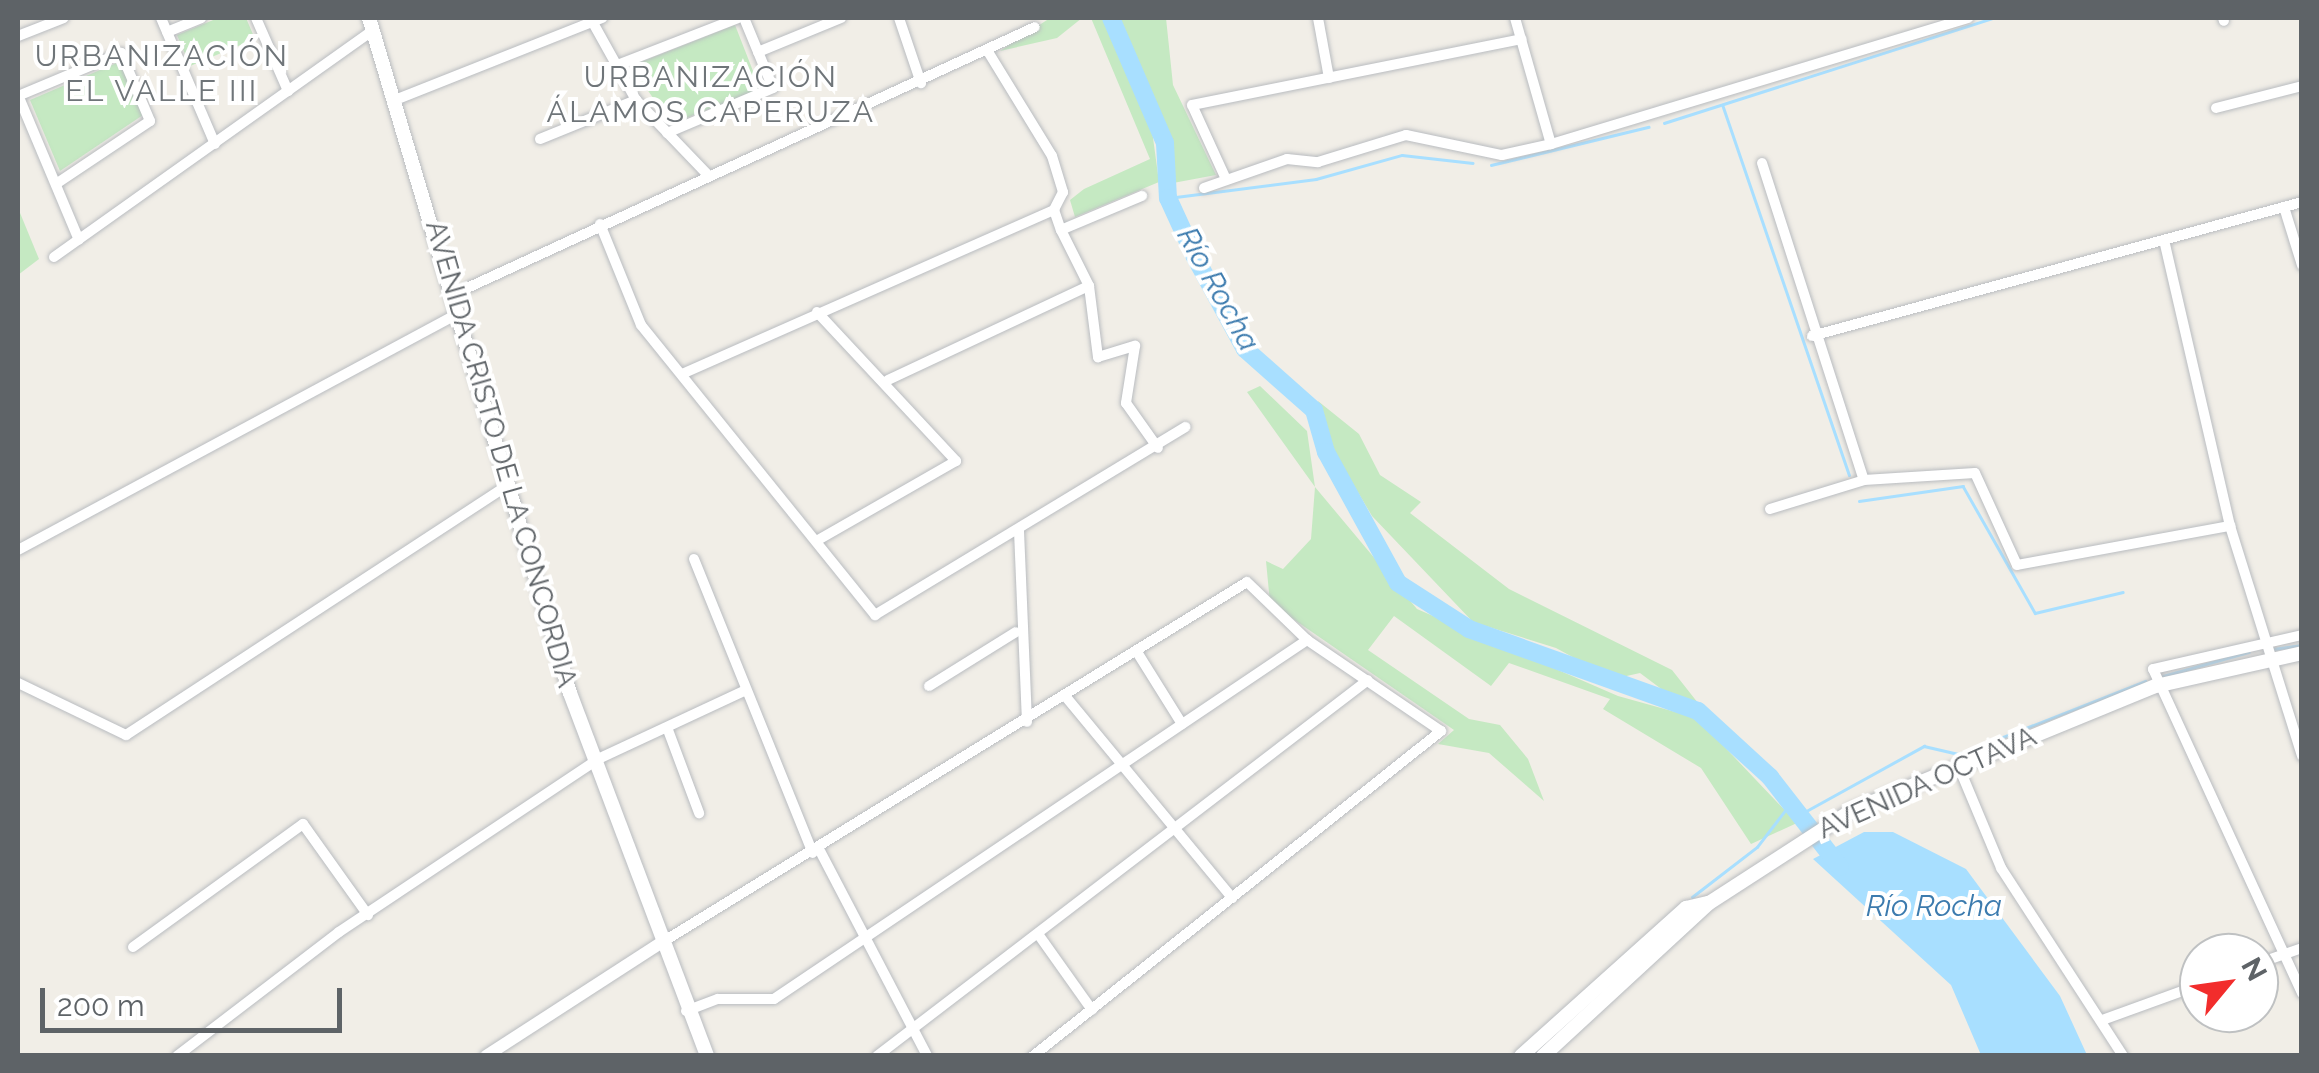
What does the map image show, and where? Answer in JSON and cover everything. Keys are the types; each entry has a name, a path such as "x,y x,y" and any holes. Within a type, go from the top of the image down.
{"main road":[{"name":"AVENIDA CRISTO DE LA CONCORDIA","path":"371,24 454,294 505,487 661,943 707,1056"},
{"name":"AVENIDA OCTAVA","path":"1543,1056 1709,903 1771,858 1853,810 2156,686 2302,653"},
{"name":"AVENIDA OCTAVA","path":"1522,1056 1686,908 1709,903"}],"street":[{"path":"18,36 64,18"},
{"path":"161,18 215,144"},
{"path":"167,32 201,18"},
{"path":"256,18 288,91"},
{"path":"615,66 741,18 773,88 667,133"},
{"path":"758,52 842,18"},
{"path":"900,18 921,83"},
{"path":"1318,18 1330,78"},
{"path":"1515,18 1551,144"},
{"path":"1204,188 1225,177 1406,135 1502,155 1551,144 1968,18"},
{"path":"395,100 597,20 615,66 636,100 708,175"},
{"path":"54,257 288,91 371,24"},
{"path":"454,294 708,175 921,83 1034,27"},
{"path":"1225,177 1192,106 1521,39"},
{"path":"682,374 1054,210 1063,192 1052,156 987,50"},
{"path":"56,184 150,122 121,52 18,96 79,240"},
{"path":"2216,108 2302,86"},
{"path":"540,140 636,100"},
{"path":"1762,163 1812,336 1864,480"},
{"path":"1061,230 1142,196"},
{"path":"1812,336 2302,202"},
{"path":"2284,208 2302,266"},
{"path":"1054,210 1089,286 1091,344 1110,358 1126,342 1135,346 1126,403 1158,448"},
{"path":"600,224 640,324 820,539 874,615 1158,448 1185,427"},
{"path":"2164,240 2230,526 2267,658 2302,756"},
{"path":"888,380 1089,286"},
{"path":"817,312 888,380 956,461 820,539"},
{"path":"18,550 459,314"},
{"path":"1770,509 1864,480 1976,473 2017,565 2230,526"},
{"path":"18,684 126,735 505,487"},
{"path":"1019,531 1016,632 1028,722"},
{"path":"694,559 744,691 816,851 927,1056"},
{"path":"486,1056 661,943 1028,722 1247,582 1307,640 1441,731 1033,1056"},
{"path":"929,686 1016,632"},
{"name":"AVENIDA OCTAVA","path":"2156,686 2153,669 2262,640 2302,635"},
{"path":"686,1011 718,999 774,999 862,932 1307,640"},
{"path":"1137,652 1182,724"},
{"path":"877,1056 1368,680"},
{"path":"2156,686 2302,993"},
{"path":"176,1056 368,915 598,759 668,730 744,691"},
{"path":"1066,697 1232,898"},
{"path":"668,730 700,813"},
{"path":"1958,765 2001,868 2106,1019 2123,1056"},
{"path":"132,948 303,824 368,915"},
{"path":"1038,934 1092,1010"},
{"path":"2279,956 2302,948"},
{"path":"2106,1019 2179,992"}],"green space":[{"path":"218,18 246,18 255,39 190,66 177,35"},
{"path":"1050,18 1082,18 1057,38 1000,51"},
{"path":"1091,18 1103,18 1151,123 1159,182 1075,217 1070,200 1084,189 1150,159"},
{"path":"1116,18 1166,18 1173,85 1216,175 1173,183 1169,138"},
{"path":"735,25 760,89 671,124 631,66"},
{"path":"121,61 143,115 60,171 30,100"},
{"path":"18,208 39,259 18,275"},
{"path":"1260,386 1307,431 1315,487 1247,392"},
{"path":"1318,401 1359,434 1380,475 1421,502 1410,513 1509,589 1672,670 1698,703 1676,700 1640,673 1613,679 1556,648 1473,622 1372,516 1334,452"},
{"path":"1315,487 1417,609 1618,696 1697,718 1797,823 1751,844 1701,768 1603,709 1610,699 1509,663 1491,686 1394,616 1368,650 1469,719 1500,725 1528,759 1544,801 1489,753 1438,744 1454,730 1270,603 1266,561 1283,569 1311,539"}],"water":[{"name":"Río Rocha","path":"1864,832 1893,832 1966,869 2060,996 2087,1055 1981,1055 1951,985 1813,859"}],"waterway":[{"name":"Río Rocha","path":"1111,18 1165,143 1168,198 1195,257 1245,349 1314,410 1326,452 1398,583 1469,629 1698,711 1770,777 1840,867"},
{"path":"1664,123 1993,18"},
{"path":"1723,106 1849,475"},
{"path":"1491,165 1648,127"},
{"path":"1168,198 1316,179 1402,155 1473,163"},
{"path":"1859,501 1963,486 2035,613 2123,592"},
{"path":"2273,649 2302,645"},
{"path":"2163,676 2249,652"},
{"path":"1799,815 1924,746 1960,754 2145,681"},
{"path":"1692,897 1757,847 1790,804"},
{"path":"1532,1056 1550,1040"}],"district":[{"name":"URBANIZACIÓN EL VALLE III","path":"162,73"},
{"name":"URBANIZACIÓN ÁLAMOS CAPERUZA","path":"711,94"}]}
